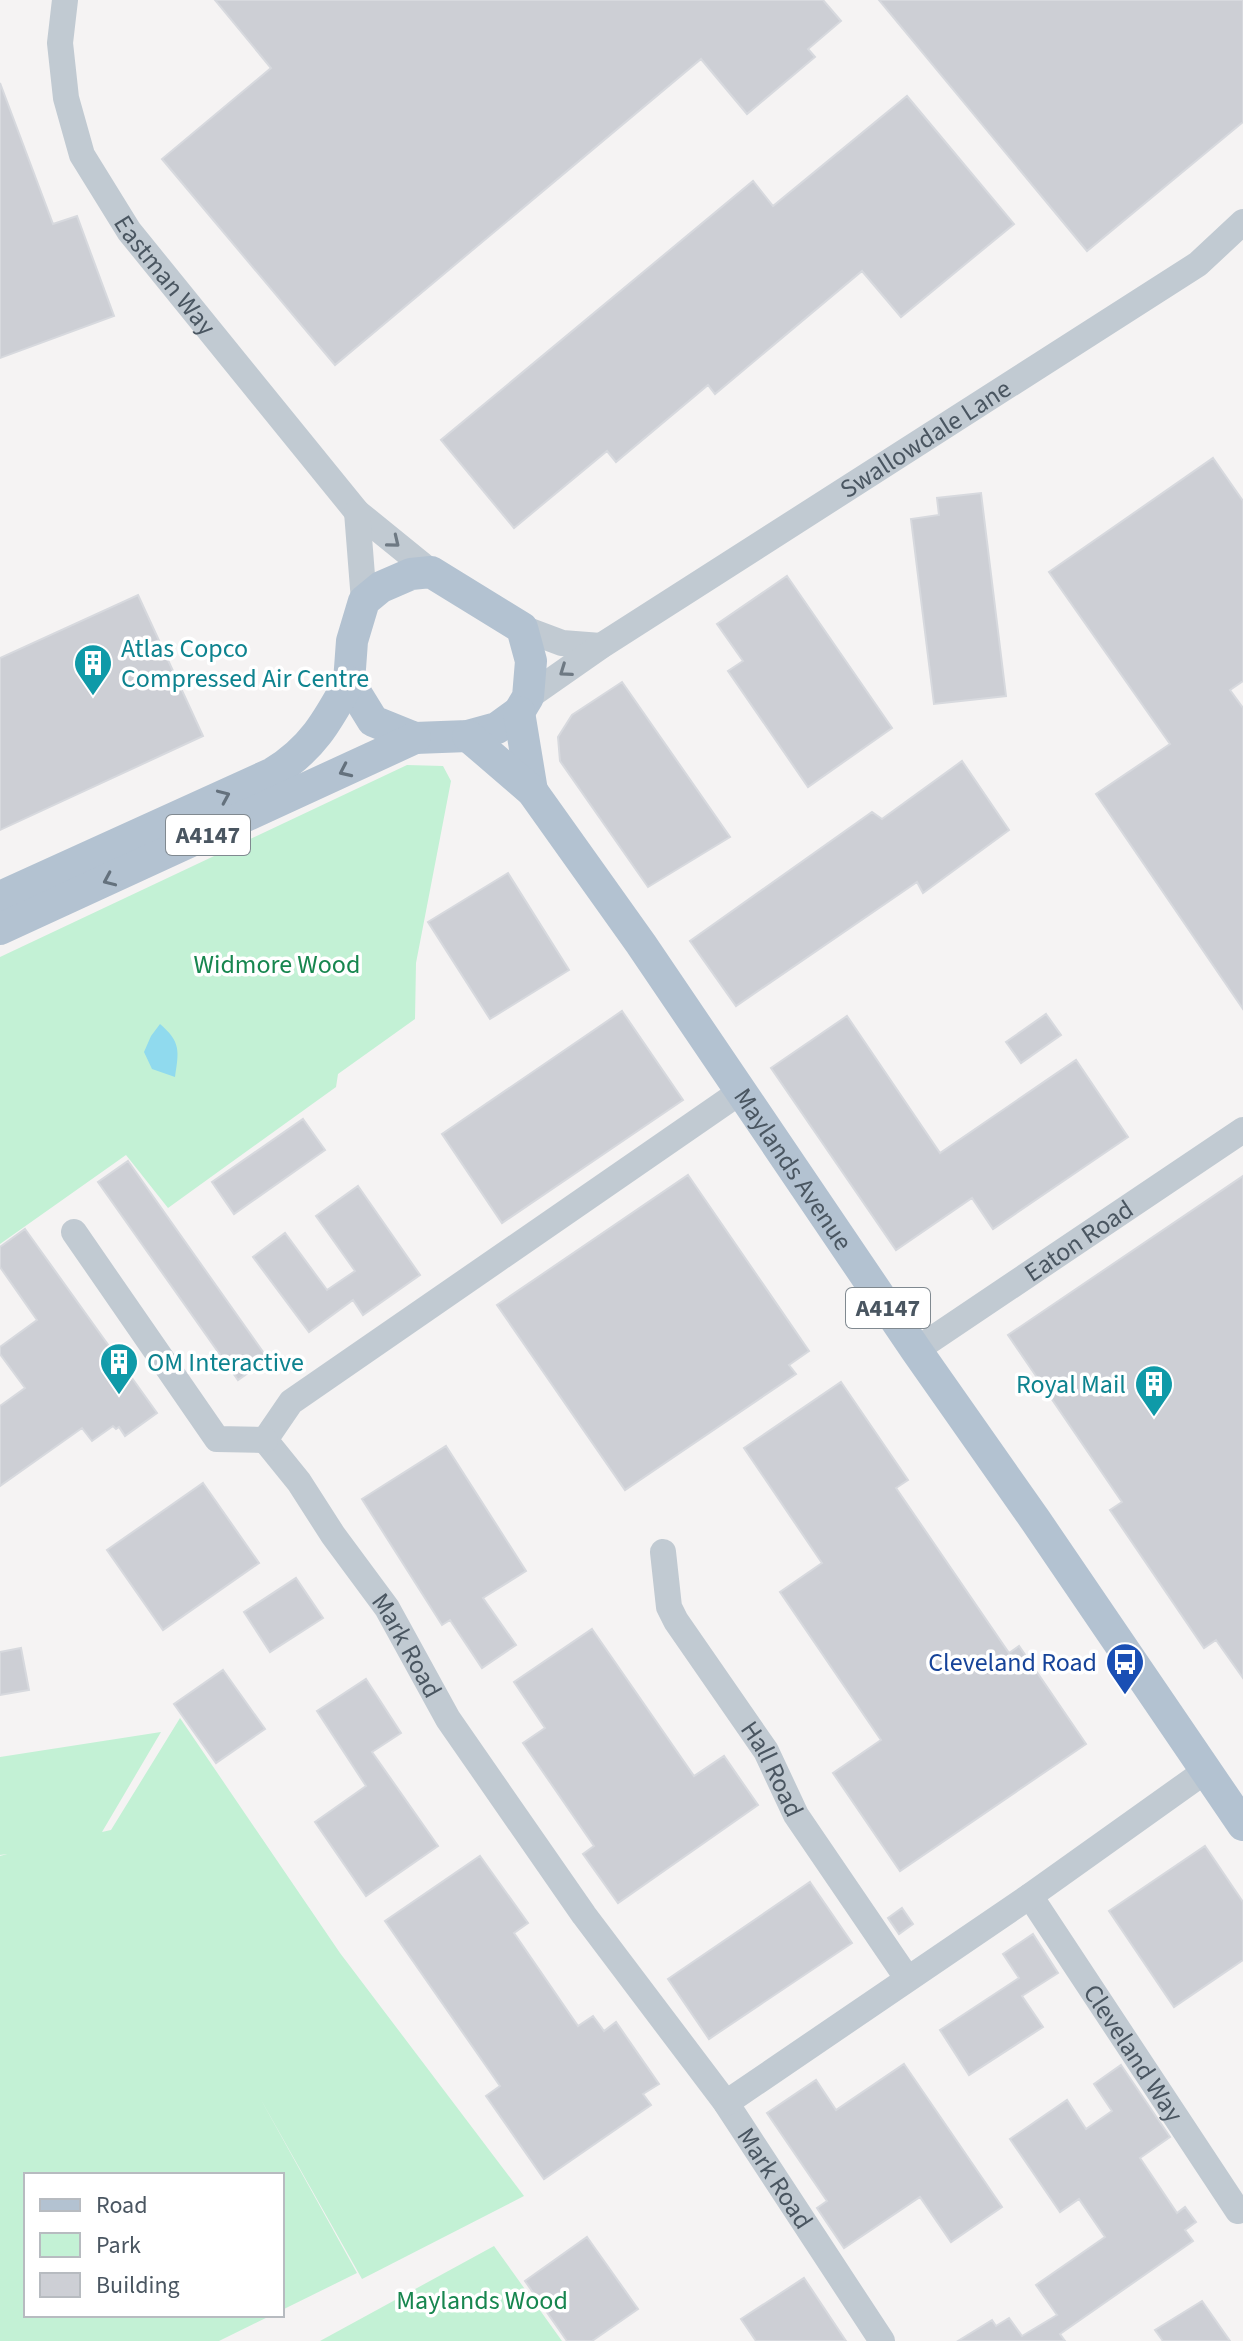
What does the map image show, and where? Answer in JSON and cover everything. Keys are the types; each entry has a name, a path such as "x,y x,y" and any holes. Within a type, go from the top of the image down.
{"main road":[{"path":"431,572 522,628 531,661 523,704 497,728 468,736 415,738 373,721 349,682 352,641 364,601 381,587 411,574 431,572"},
{"name":"A4147","path":"0,897 285,766 296,759 324,728 349,682"},
{"name":"Maylands Avenue","path":"523,704 532,791"},
{"name":"Maylands Avenue","path":"468,736 532,791 641,944 1243,1825"},
{"name":"A4147","path":"0,929 415,738"}],"street":[{"name":"Eastman Way","path":"65,0 60,43 64,84 82,155 129,231 357,512 431,572"},
{"name":"Swallowdale Lane","path":"523,704 601,646 1198,264 1243,222"},
{"path":"357,512 364,601"},
{"path":"522,628 562,643 601,646"},
{"path":"74,1232 217,1439 265,1440 291,1402 740,1092"},
{"name":"Eaton Road","path":"916,1350 1243,1130"},
{"name":"Mark Road","path":"265,1440 299,1482 333,1535 387,1608 448,1719 584,1915 726,2103 882,2341"},
{"name":"Hall Road","path":"663,1552 669,1607 676,1621 766,1751 796,1815 907,1978"},
{"path":"726,2103 1030,1896 1204,1772"},
{"name":"Cleveland Way","path":"1030,1896 1238,2211"}],"green space":[{"name":"Widmore Wood","path":"407,765 443,766 451,781 416,963 415,1019 338,1074 336,1087 168,1208 126,1155 0,1244 0,957"},
{"path":"180,1718 340,1953 524,2196 362,2279 260,2098 357,2273 284,2309 284,2173 24,2173 24,2317 268,2317 219,2341 0,2341 0,1856 7,1854 0,1855 0,1757 161,1732 102,1832 111,1830"},
{"name":"Maylands Wood","path":"494,2246 562,2341 320,2341"}],"water":[{"path":"160,1024 172,1036 177,1048 175,1077 152,1069 144,1052"}],"building":[{"path":"215,0 823,0 841,21 808,49 815,57 747,114 701,59 335,365 162,159 271,68"},
{"path":"879,0 1243,0 1243,122 1087,251"},
{"path":"0,83 53,224 77,216 114,316 0,358"},
{"path":"907,96 1014,224 901,317 862,271 715,394 708,385 616,462 607,451 514,528 441,440 753,181 773,206"},
{"path":"1213,458 1243,501 1243,681 1230,690 1243,708 1243,1009 1096,794 1170,744 1049,572"},
{"path":"981,493 1006,696 934,704 911,519 939,515 937,498"},
{"path":"787,576 892,728 808,787 728,671 743,661 717,624"},
{"name":"Atlas Copco Compressed Air Centre","path":"138,595 203,736 0,830 0,658"},
{"path":"622,682 730,837 648,887 560,761 558,737 572,715"},
{"path":"962,761 1009,830 923,893 917,882 736,1006 690,941 872,812 882,819"},
{"path":"508,873 569,970 490,1019 428,922"},
{"path":"622,1011 683,1100 502,1223 442,1134"},
{"path":"1046,1014 1061,1035 1021,1063 1006,1042"},
{"path":"847,1016 940,1153 1076,1060 1128,1137 993,1229 972,1198 896,1250 771,1068"},
{"path":"303,1119 325,1150 234,1214 212,1182"},
{"path":"128,1161 268,1359 238,1380 98,1182"},
{"path":"688,1175 809,1351 789,1365 796,1374 625,1490 497,1305"},
{"name":"Royal Mail","path":"1243,1176 1243,1678 1216,1640 1204,1648 1110,1510 1122,1502 1008,1335"},
{"path":"358,1186 420,1275 363,1315 353,1300 309,1332 253,1257 285,1233 327,1290 355,1271 316,1216"},
{"path":"25,1229 157,1413 125,1436 119,1427 116,1429 113,1426 92,1441 82,1428 0,1486 0,1406 25,1388 0,1354 0,1347 37,1320 0,1267 0,1247"},
{"path":"841,1382 908,1480 896,1488 1009,1653 1019,1646 1086,1744 900,1871 833,1773 881,1740 780,1592 822,1563 744,1448"},
{"path":"446,1446 526,1571 483,1598 516,1645 482,1668 450,1620 442,1625 362,1499"},
{"path":"203,1483 259,1563 163,1630 107,1550"},
{"path":"296,1578 323,1618 270,1652 244,1612"},
{"path":"592,1629 694,1776 724,1756 758,1805 618,1903 583,1854 594,1846 523,1743 545,1728 514,1682"},
{"path":"21,1648 29,1690 0,1695 0,1652"},
{"path":"223,1670 265,1729 216,1763 174,1704"},
{"path":"366,1679 401,1733 372,1752 438,1846 366,1896 315,1822 366,1786 317,1711"},
{"path":"1205,1846 1243,1902 1243,1960 1174,2007 1109,1911"},
{"path":"480,1856 528,1923 514,1933 578,2026 593,2016 604,2031 616,2022 659,2084 643,2094 651,2105 544,2179 486,2096 500,2086 385,1921"},
{"path":"810,1882 852,1943 709,2039 668,1979"},
{"path":"902,1908 913,1924 899,1934 888,1918"},
{"path":"1033,1934 1058,1973 1022,1996 1043,2027 969,2075 940,2030 1019,1978 1003,1954"},
{"path":"904,2064 1002,2207 951,2242 920,2197 844,2248 817,2208 827,2201 767,2113 816,2080 836,2110"},
{"path":"1121,2065 1170,2137 1140,2158 1177,2213 1185,2207 1196,2222 1185,2230 1193,2241 1060,2334 1065,2341 958,2341 992,2320 996,2326 1009,2318 1022,2336 1057,2315 1036,2285 1105,2237 1079,2199 1060,2212 1010,2139 1067,2100 1086,2129 1112,2111 1094,2084"},
{"path":"587,2237 638,2309 592,2341 567,2341 525,2281"},
{"path":"804,2278 846,2341 756,2341 741,2319"},
{"path":"1202,2301 1230,2341 1163,2341 1155,2330"}],"place":[{"name":"Atlas Copco Compressed Air Centre","path":"93,697"},
{"name":"OM Interactive","path":"119,1396"},
{"name":"Royal Mail","path":"1154,1418"},
{"name":"Cleveland Road","path":"1125,1696"}]}
